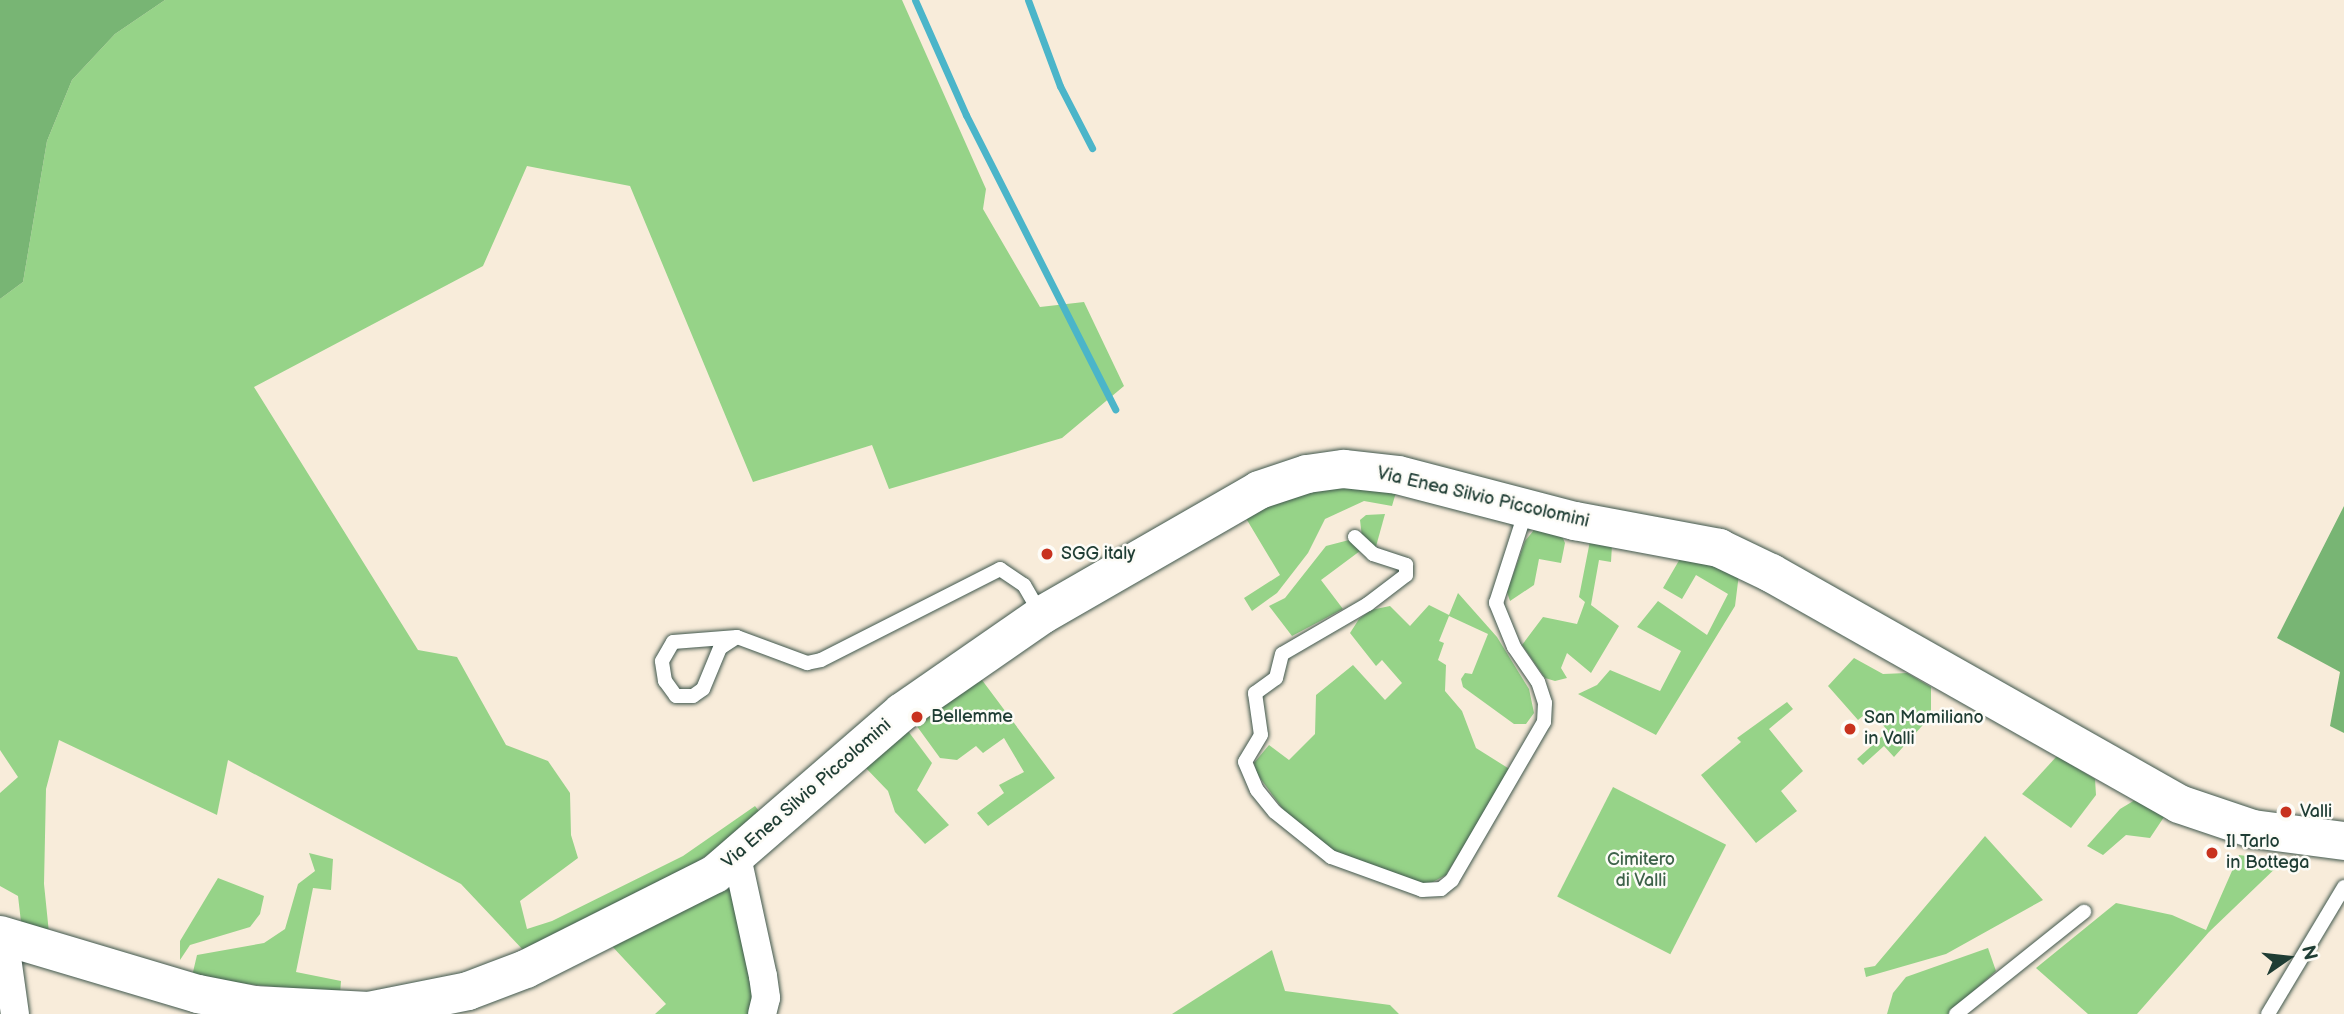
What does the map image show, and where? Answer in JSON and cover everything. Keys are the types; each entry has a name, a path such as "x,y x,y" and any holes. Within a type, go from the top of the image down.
{"main road":[{"name":"Via Enea Silvio Piccolomini","path":"2,935 220,999 288,1009 369,1011 441,999 503,978 660,905 737,857 902,712 1042,615 1244,497 1319,471 1353,469 1398,475 1526,509 1727,551 2166,798 2253,829 2338,833"}],"street":[{"path":"737,857 763,976 766,999 762,1014"},
{"path":"2,935 15,1014"}],"lane":[{"path":"1355,537 1373,554 1406,565 1406,575 1368,604 1282,654 1276,678 1255,693 1261,735 1245,762 1256,790 1275,812 1331,857 1422,890 1441,889 1452,880 1544,722 1545,703 1538,682 1514,646 1496,603 1526,509"},
{"path":"737,637 720,648 703,689 693,696 676,696 665,681 662,661 673,642 737,637 807,663 834,657 1000,569 1024,585 1042,615"},
{"path":"2268,1014 2344,887"},
{"path":"1956,1014 2084,912"}],"green space":[{"path":"0,0 165,0 115,34 72,80 47,141 23,282 0,299"},
{"path":"165,0 902,0 986,189 983,209 1040,307 1084,302 1124,386 1062,438 889,489 872,445 753,482 630,186 527,166 483,266 254,387 418,650 457,657 506,745 548,761 570,793 571,835 578,858 520,901 527,929 552,921 683,856 755,806 763,816 690,867 525,952 461,884 228,760 217,815 59,740 46,789 44,884 49,933 21,922 18,896 0,886 0,793 18,777 0,750 0,299 23,282 47,141 72,80 115,34"},
{"path":"1323,488 1397,489 1392,506 1364,501 1325,519 1308,553 1277,593 1252,611 1244,598 1280,575 1244,515"},
{"path":"2344,506 2344,733 2330,726 2340,672 2277,638"},
{"path":"1385,514 1375,550 1362,537 1360,520 1366,515"},
{"path":"1534,530 1561,534 1565,543 1561,563 1539,559 1534,585 1510,601 1507,592 1525,541"},
{"path":"1349,540 1360,551 1321,580 1343,609 1292,636 1269,606 1285,598 1326,546"},
{"path":"1590,541 1612,545 1611,562 1599,560 1591,605 1619,626 1591,673 1567,653 1561,668 1567,678 1555,681 1545,678 1522,645 1543,617 1577,624 1585,602 1579,597"},
{"path":"1681,557 1739,574 1735,606 1656,735 1578,694 1597,685 1610,670 1660,691 1681,651 1637,627 1658,601 1707,635 1728,594 1696,575 1682,599 1663,588"},
{"path":"1458,593 1497,637 1529,689 1534,713 1526,724 1514,724 1463,687 1461,679 1465,673 1472,674 1488,634 1449,616 1439,641 1444,643 1438,660 1446,665 1445,691 1462,711 1476,748 1511,770 1446,875 1427,885 1334,853 1285,812 1257,774 1254,763 1269,745 1289,760 1315,734 1316,695 1353,665 1385,700 1402,683 1382,660 1376,666 1350,633 1359,619 1371,610 1390,606 1410,626 1429,605 1449,615"},
{"path":"1854,658 1883,674 1907,673 1931,687 1931,716 1894,757 1884,746 1863,765 1857,759 1888,731 1870,710 1858,720 1828,686"},
{"path":"979,676 1055,778 988,826 977,813 1004,793 999,785 1024,772 1004,738 983,753 976,746 957,760 940,758 916,725"},
{"path":"1787,702 1793,709 1769,729 1803,771 1781,791 1797,811 1756,843 1701,775 1741,742 1737,738"},
{"path":"908,731 932,763 917,790 949,825 925,844 895,812 888,791 862,764"},
{"path":"2057,756 2095,779 2096,795 2071,828 2022,794"},
{"name":"Cimitero di Valli","path":"1613,787 1726,845 1670,954 1557,897"},
{"path":"2135,800 2164,817 2150,838 2126,835 2103,855 2087,846 2120,809"},
{"path":"1985,836 2043,900 1946,954 1866,977 1864,968 1875,966"},
{"path":"309,853 333,859 331,890 313,888 296,972 341,981 340,994 199,979 193,972 197,955 264,943 285,929 298,884 315,871"},
{"path":"2239,855 2283,861 2209,932 2137,1014 2088,1014 2036,968 2116,903 2172,915 2206,930"},
{"path":"735,877 756,1014 655,1014 666,1004 610,944"},
{"path":"218,878 264,896 260,914 250,927 190,945 180,960 180,941"},
{"path":"1988,948 1996,971 1948,1014 1887,1014 1893,993 1906,977"},
{"path":"1272,950 1285,991 1390,1005 1399,1014 1172,1014"}],"waterway":[{"path":"915,0 966,115 1115,409"},
{"path":"1028,0 1060,86 1092,148"}],"place":[{"name":"SGG italy","path":"1047,554"},
{"name":"Bellemme","path":"917,717"},
{"name":"San Mamiliano in Valli","path":"1850,729"},
{"name":"Valli","path":"2286,812"},
{"name":"Il Tarlo in Bottega","path":"2212,853"}]}
